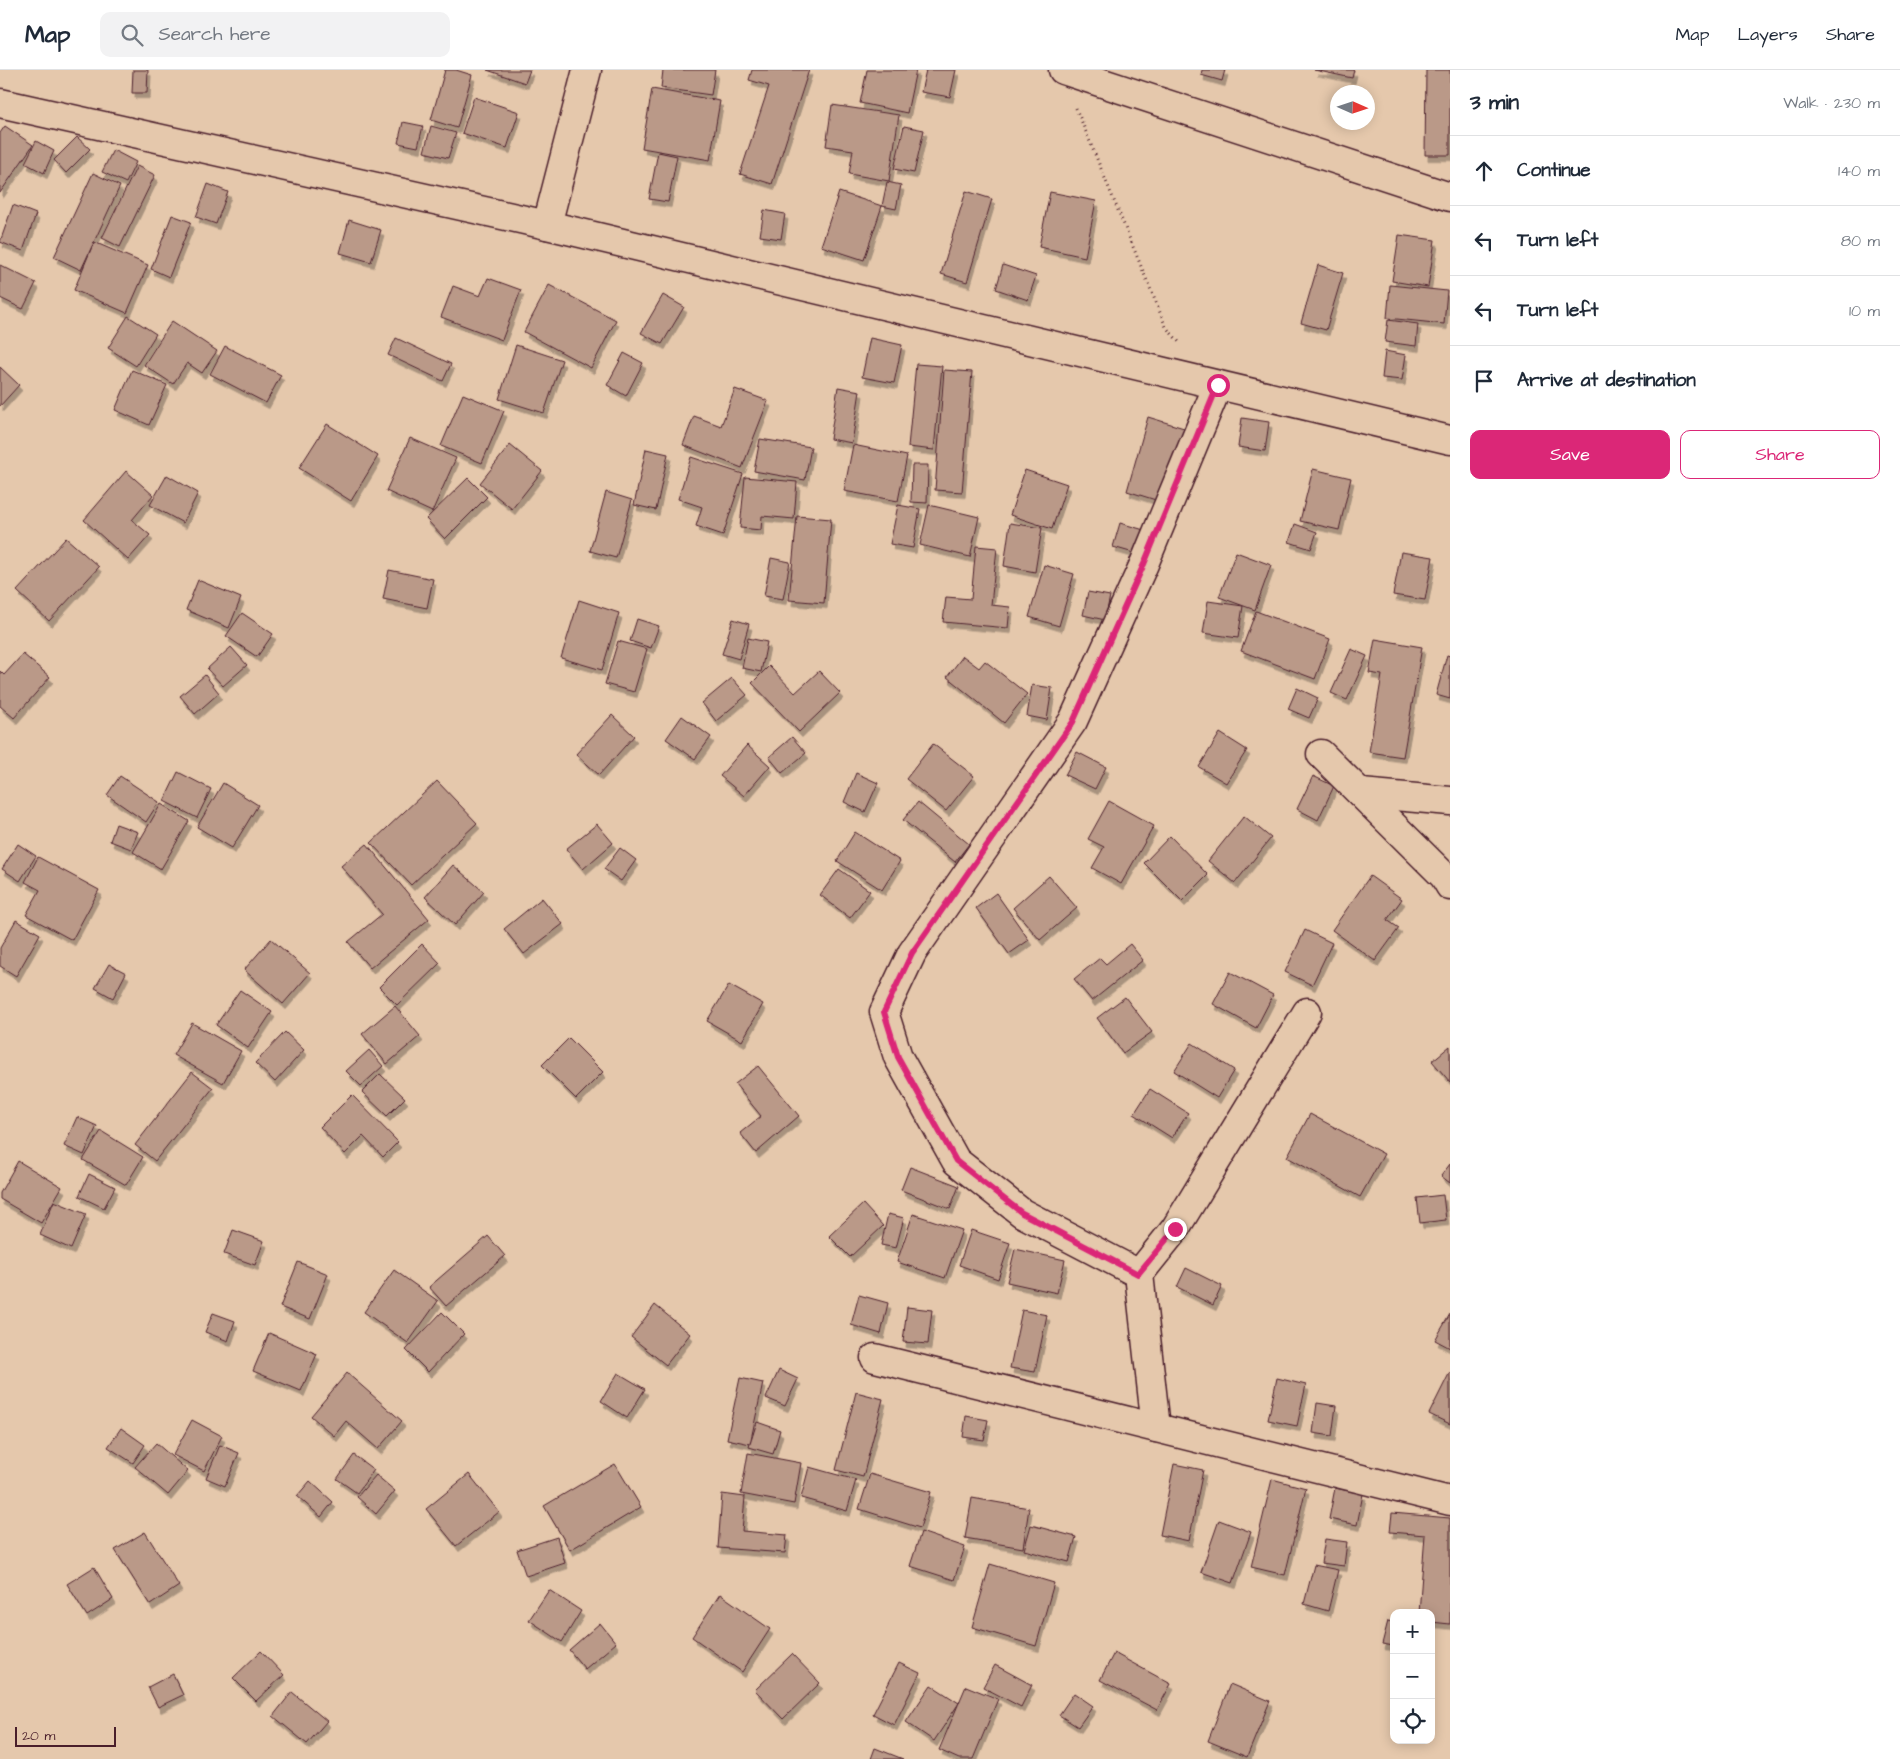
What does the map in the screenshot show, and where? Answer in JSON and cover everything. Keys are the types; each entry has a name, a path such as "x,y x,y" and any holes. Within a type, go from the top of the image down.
{"street":[{"path":"547,225 587,70"},
{"path":"1063,70 1450,197"},
{"path":"0,103 547,225 1450,440"},
{"path":"1138,1274 1022,1213 956,1161 898,1057 884,1012 912,953 1073,722 1144,564 1218,385"},
{"path":"1321,754 1444,876 1450,886"},
{"path":"1361,793 1450,801"},
{"path":"1156,1428 1138,1274 1175,1229 1307,1012"},
{"path":"875,1358 1450,1500"}],"path":[{"path":"1075,107 1166,326 1185,348"}],"building":[{"path":"133,70 148,70 147,93 132,93"},
{"path":"445,70 456,70 472,75 457,128 431,120"},
{"path":"487,70 530,70 525,83"},
{"path":"663,70 715,70 711,95 661,88"},
{"path":"752,70 809,70 772,184 740,174 769,86 749,80"},
{"path":"867,70 916,70 907,113 860,103"},
{"path":"926,70 956,70 950,97 921,92"},
{"path":"1202,70 1225,70 1222,81 1201,75"},
{"path":"1314,70 1354,70 1352,78"},
{"path":"1426,70 1450,70 1450,155 1425,155"},
{"path":"652,89 720,101 710,160 642,148"},
{"path":"474,97 519,112 507,148 462,133"},
{"path":"832,105 899,115 889,181 849,174 853,150 826,146"},
{"path":"403,122 423,126 418,147 398,143"},
{"path":"5,126 33,145 0,193 0,133"},
{"path":"431,126 456,133 448,158 424,152"},
{"path":"904,126 924,130 914,173 894,169"},
{"path":"77,137 90,149 66,173 54,160"},
{"path":"36,141 54,151 44,173 25,163"},
{"path":"113,150 136,162 126,183 102,172"},
{"path":"658,152 677,156 668,202 649,199"},
{"path":"137,166 155,175 120,247 102,238"},
{"path":"93,173 120,186 81,270 54,257"},
{"path":"887,182 901,185 896,209 882,206"},
{"path":"208,184 228,192 216,224 196,217"},
{"path":"966,191 992,199 967,282 941,274"},
{"path":"839,192 882,206 864,260 821,246"},
{"path":"1050,192 1096,201 1085,257 1039,247"},
{"path":"13,205 36,214 23,251 0,242"},
{"path":"764,210 785,214 781,239 760,236"},
{"path":"172,215 191,222 169,277 151,269"},
{"path":"349,220 381,230 371,262 340,253"},
{"path":"1399,235 1435,240 1428,287 1392,281"},
{"path":"94,242 148,265 127,313 74,290"},
{"path":"0,265 36,283 23,309 0,298"},
{"path":"1003,265 1036,276 1028,300 996,289"},
{"path":"1318,265 1343,273 1326,330 1301,323"},
{"path":"488,278 521,290 502,340 441,317 453,286 480,296"},
{"path":"549,285 616,320 591,368 524,332"},
{"path":"1390,285 1447,291 1444,324 1387,318"},
{"path":"663,295 684,307 662,344 641,333"},
{"path":"128,316 156,334 136,366 108,348"},
{"path":"1388,320 1418,324 1416,346 1385,342"},
{"path":"172,321 217,351 202,373 187,363 173,384 144,365"},
{"path":"396,338 451,364 443,381 388,355"},
{"path":"870,338 902,345 894,383 862,377"},
{"path":"516,345 562,360 544,413 499,399"},
{"path":"225,346 281,375 266,403 210,374"},
{"path":"1385,351 1406,355 1402,380 1382,378"},
{"path":"624,353 643,363 626,396 607,385"},
{"path":"916,364 942,366 934,450 908,447"},
{"path":"0,367 19,385 0,406"},
{"path":"132,370 167,385 149,425 115,410"},
{"path":"944,370 972,372 962,492 935,490"},
{"path":"838,387 860,391 852,443 830,439"},
{"path":"735,389 768,401 742,468 683,445 694,416 721,426"},
{"path":"463,394 504,411 482,463 441,446"},
{"path":"1148,417 1197,432 1187,468 1170,463 1159,501 1127,491"},
{"path":"1242,418 1269,422 1265,451 1238,447"},
{"path":"327,424 378,456 351,501 299,468"},
{"path":"410,438 456,458 432,512 386,491"},
{"path":"760,439 811,447 805,480 754,471"},
{"path":"510,445 542,471 512,509 480,483"},
{"path":"853,445 907,456 898,501 844,491"},
{"path":"646,449 668,454 656,510 634,505"},
{"path":"691,457 743,474 723,535 696,526 702,507 678,499"},
{"path":"912,465 928,465 927,503 911,502"},
{"path":"1313,469 1351,478 1339,530 1300,521"},
{"path":"1025,470 1067,484 1052,529 1010,515"},
{"path":"126,471 153,495 132,520 150,535 128,560 84,520"},
{"path":"167,475 198,493 183,523 150,505"},
{"path":"745,477 797,482 794,519 762,516 761,530 740,528"},
{"path":"468,478 487,497 445,539 426,519"},
{"path":"606,492 632,500 616,558 590,551"},
{"path":"898,505 920,509 913,548 890,544"},
{"path":"929,505 979,517 970,557 920,545"},
{"path":"797,516 831,519 824,603 789,600"},
{"path":"1010,523 1042,528 1035,572 1004,566"},
{"path":"1120,523 1158,534 1151,558 1113,547"},
{"path":"1295,524 1317,532 1311,549 1289,542"},
{"path":"66,538 99,567 49,621 17,591"},
{"path":"976,546 997,548 991,605 1010,607 1008,628 943,622 946,597 971,599"},
{"path":"1236,552 1271,565 1255,610 1219,597"},
{"path":"1401,552 1433,557 1425,600 1393,595"},
{"path":"771,558 790,562 783,599 764,596"},
{"path":"1044,565 1074,574 1059,626 1029,617"},
{"path":"389,570 433,579 427,608 383,599"},
{"path":"198,580 241,598 229,628 186,610"},
{"path":"1088,592 1110,596 1105,620 1083,615"},
{"path":"579,600 619,613 602,670 561,658"},
{"path":"1208,601 1243,606 1238,638 1203,633"},
{"path":"1256,611 1330,639 1315,679 1241,651"},
{"path":"242,613 273,634 257,657 226,636"},
{"path":"637,619 659,626 651,648 630,641"},
{"path":"733,619 749,624 739,659 722,654"},
{"path":"748,638 767,642 761,672 742,668"},
{"path":"1375,639 1422,647 1403,757 1369,752 1382,675 1369,673"},
{"path":"618,641 647,649 634,692 605,684"},
{"path":"231,647 247,665 223,686 207,669"},
{"path":"1351,649 1367,656 1347,700 1331,693"},
{"path":"23,654 50,677 14,718 0,706 0,671 4,675"},
{"path":"1447,655 1450,656 1450,699 1436,695"},
{"path":"963,656 979,668 985,661 1027,694 1004,723 947,677"},
{"path":"769,666 795,693 819,671 840,693 799,732 752,683"},
{"path":"205,675 219,693 195,714 180,696"},
{"path":"732,678 747,695 716,721 702,703"},
{"path":"1032,685 1052,688 1047,720 1027,716"},
{"path":"1297,688 1318,698 1309,718 1288,709"},
{"path":"612,715 634,736 599,775 576,754"},
{"path":"682,716 711,737 695,759 666,739"},
{"path":"1220,733 1247,750 1226,783 1199,767"},
{"path":"792,737 806,753 782,773 769,757"},
{"path":"933,744 974,776 946,811 906,779"},
{"path":"747,745 770,766 744,796 720,776"},
{"path":"1077,752 1106,767 1095,789 1065,775"},
{"path":"178,772 211,789 197,818 164,801"},
{"path":"856,773 878,783 865,812 844,802"},
{"path":"120,776 159,802 146,822 107,795"},
{"path":"1313,776 1334,786 1318,820 1297,809"},
{"path":"437,781 477,823 411,885 371,843"},
{"path":"223,783 258,805 232,848 197,827"},
{"path":"1109,801 1154,826 1121,884 1092,868 1104,847 1088,839"},
{"path":"918,802 969,844 955,862 903,820"},
{"path":"161,804 189,821 161,869 133,852"},
{"path":"1244,816 1271,838 1235,883 1208,861"},
{"path":"116,824 138,832 131,849 110,841"},
{"path":"597,824 613,843 583,869 566,849"},
{"path":"855,832 900,861 882,890 837,861"},
{"path":"1170,836 1208,875 1182,901 1144,863"},
{"path":"18,844 36,856 20,881 2,869"},
{"path":"367,844 429,919 370,968 348,942 382,914 341,866"},
{"path":"620,848 636,860 621,881 604,869"},
{"path":"38,857 99,890 72,940 26,915 40,890 25,882"},
{"path":"453,865 484,892 455,925 425,897"},
{"path":"839,869 870,891 850,918 820,895"},
{"path":"1049,876 1077,908 1040,940 1013,908"},
{"path":"1370,876 1402,899 1387,920 1399,928 1375,961 1332,930"},
{"path":"996,893 1029,940 1009,954 976,908"},
{"path":"542,898 563,924 524,954 504,929"},
{"path":"16,920 40,934 16,976 0,966 0,948"},
{"path":"1305,930 1332,943 1312,985 1285,972"},
{"path":"271,939 310,973 283,1004 244,970"},
{"path":"422,944 440,963 397,1005 379,987"},
{"path":"1130,944 1143,960 1092,1001 1074,979 1100,958 1106,964"},
{"path":"109,964 126,973 113,998 95,988"},
{"path":"1230,972 1273,995 1256,1028 1213,1004"},
{"path":"729,985 763,1004 742,1041 707,1021"},
{"path":"240,990 272,1012 248,1048 216,1025"},
{"path":"1125,997 1152,1032 1123,1053 1097,1018"},
{"path":"395,1006 420,1036 387,1064 362,1034"},
{"path":"192,1023 241,1051 223,1083 173,1055"},
{"path":"285,1032 304,1050 275,1082 255,1063"},
{"path":"569,1038 603,1072 576,1099 542,1065"},
{"path":"1192,1043 1234,1070 1217,1098 1174,1071"},
{"path":"1450,1046 1450,1082 1432,1061"},
{"path":"369,1050 383,1066 361,1086 346,1071"},
{"path":"758,1066 799,1116 756,1153 740,1133 761,1116 735,1084"},
{"path":"192,1072 213,1088 155,1161 135,1145"},
{"path":"380,1074 405,1098 387,1116 362,1092"},
{"path":"1150,1089 1188,1113 1172,1138 1134,1114"},
{"path":"352,1095 398,1142 383,1157 363,1136 345,1154 320,1127"},
{"path":"1310,1114 1384,1154 1360,1197 1287,1157"},
{"path":"77,1117 97,1126 84,1155 64,1146"},
{"path":"101,1131 143,1157 126,1185 83,1160"},
{"path":"18,1161 62,1187 41,1223 0,1199 0,1193"},
{"path":"1450,1164 1450,1183 1441,1176"},
{"path":"910,1167 959,1186 950,1209 901,1190"},
{"path":"89,1174 115,1187 104,1208 79,1196"},
{"path":"1443,1195 1446,1220 1420,1223 1417,1198"},
{"path":"54,1201 86,1214 71,1249 40,1235"},
{"path":"863,1204 883,1226 850,1257 829,1236"},
{"path":"888,1214 904,1218 896,1248 881,1245"},
{"path":"913,1214 962,1230 945,1278 897,1262"},
{"path":"233,1230 264,1241 255,1265 224,1254"},
{"path":"971,1230 1010,1243 998,1279 959,1265"},
{"path":"488,1236 505,1256 446,1306 429,1287"},
{"path":"1015,1249 1065,1260 1057,1293 1007,1282"},
{"path":"298,1262 328,1274 310,1319 280,1307"},
{"path":"1186,1268 1222,1286 1213,1305 1177,1287"},
{"path":"394,1270 438,1301 408,1343 364,1312"},
{"path":"859,1295 888,1303 881,1334 851,1325"},
{"path":"655,1305 690,1334 666,1365 631,1337"},
{"path":"907,1307 932,1310 928,1344 903,1342"},
{"path":"1022,1310 1047,1315 1035,1372 1010,1368"},
{"path":"442,1312 464,1334 428,1372 406,1350"},
{"path":"213,1313 235,1321 228,1341 205,1332"},
{"path":"1450,1314 1450,1348 1435,1340"},
{"path":"269,1333 317,1354 301,1391 253,1371"},
{"path":"779,1370 798,1379 785,1406 766,1398"},
{"path":"1450,1372 1450,1424 1429,1414"},
{"path":"347,1373 402,1421 378,1449 346,1421 334,1436 311,1416"},
{"path":"618,1373 645,1389 627,1418 601,1401"},
{"path":"740,1378 763,1383 750,1444 727,1439"},
{"path":"1277,1378 1306,1385 1297,1426 1268,1420"},
{"path":"856,1392 883,1399 863,1477 836,1470"},
{"path":"1317,1403 1336,1406 1332,1436 1313,1433"},
{"path":"966,1416 988,1420 984,1440 963,1437"},
{"path":"192,1420 222,1436 204,1471 173,1455"},
{"path":"757,1422 780,1430 773,1454 749,1447"},
{"path":"121,1428 145,1445 133,1463 108,1447"},
{"path":"156,1443 188,1471 168,1495 135,1467"},
{"path":"220,1445 239,1453 225,1486 206,1478"},
{"path":"748,1453 801,1463 794,1504 741,1494"},
{"path":"354,1455 374,1470 357,1493 337,1479"},
{"path":"615,1464 641,1507 570,1550 544,1506"},
{"path":"1174,1464 1203,1470 1189,1541 1160,1535"},
{"path":"809,1467 856,1480 847,1511 801,1498"},
{"path":"469,1474 499,1512 456,1546 426,1509"},
{"path":"870,1474 931,1492 920,1528 859,1509"},
{"path":"376,1475 395,1491 376,1514 357,1497"},
{"path":"1272,1479 1306,1488 1285,1575 1251,1567"},
{"path":"310,1481 333,1502 321,1517 297,1496"},
{"path":"1335,1488 1363,1494 1357,1525 1329,1519"},
{"path":"722,1494 745,1497 742,1531 787,1535 785,1553 718,1548"},
{"path":"972,1498 1029,1508 1023,1548 965,1538"},
{"path":"1392,1513 1450,1518 1450,1624 1435,1622 1435,1609 1419,1609 1425,1535 1390,1532"},
{"path":"1219,1520 1251,1532 1233,1583 1201,1572"},
{"path":"1031,1525 1076,1537 1069,1562 1024,1550"},
{"path":"145,1532 179,1586 150,1605 115,1550"},
{"path":"921,1532 965,1547 954,1580 910,1566"},
{"path":"557,1537 565,1563 526,1576 517,1550"},
{"path":"1325,1539 1347,1542 1344,1566 1321,1563"},
{"path":"990,1564 1054,1583 1036,1646 972,1627"},
{"path":"1314,1565 1338,1570 1328,1611 1304,1604"},
{"path":"94,1567 113,1599 87,1616 67,1584"},
{"path":"549,1590 581,1611 562,1642 529,1620"},
{"path":"720,1594 770,1629 742,1672 692,1637"},
{"path":"1388,1621 1390,1621 1390,1645 1382,1644"},
{"path":"600,1623 616,1643 585,1669 569,1650"},
{"path":"261,1651 284,1675 256,1701 233,1678"},
{"path":"1114,1653 1171,1684 1157,1710 1100,1680"},
{"path":"792,1654 820,1683 783,1719 755,1690"},
{"path":"899,1663 920,1673 894,1725 873,1714"},
{"path":"995,1665 1032,1685 1021,1707 983,1687"},
{"path":"173,1674 183,1695 158,1707 148,1687"},
{"path":"1230,1684 1270,1701 1247,1757 1208,1741"},
{"path":"931,1685 959,1703 934,1741 906,1722"},
{"path":"966,1686 998,1699 973,1759 959,1759 939,1750"},
{"path":"292,1692 327,1721 307,1744 273,1716"},
{"path":"1074,1693 1093,1706 1078,1727 1059,1715"},
{"path":"875,1748 903,1759 871,1759"}],"route":[{"path":"1175,1229 1138,1274 1022,1213 956,1161 898,1057 884,1012 912,953 1073,722 1144,564 1218,385"}]}
